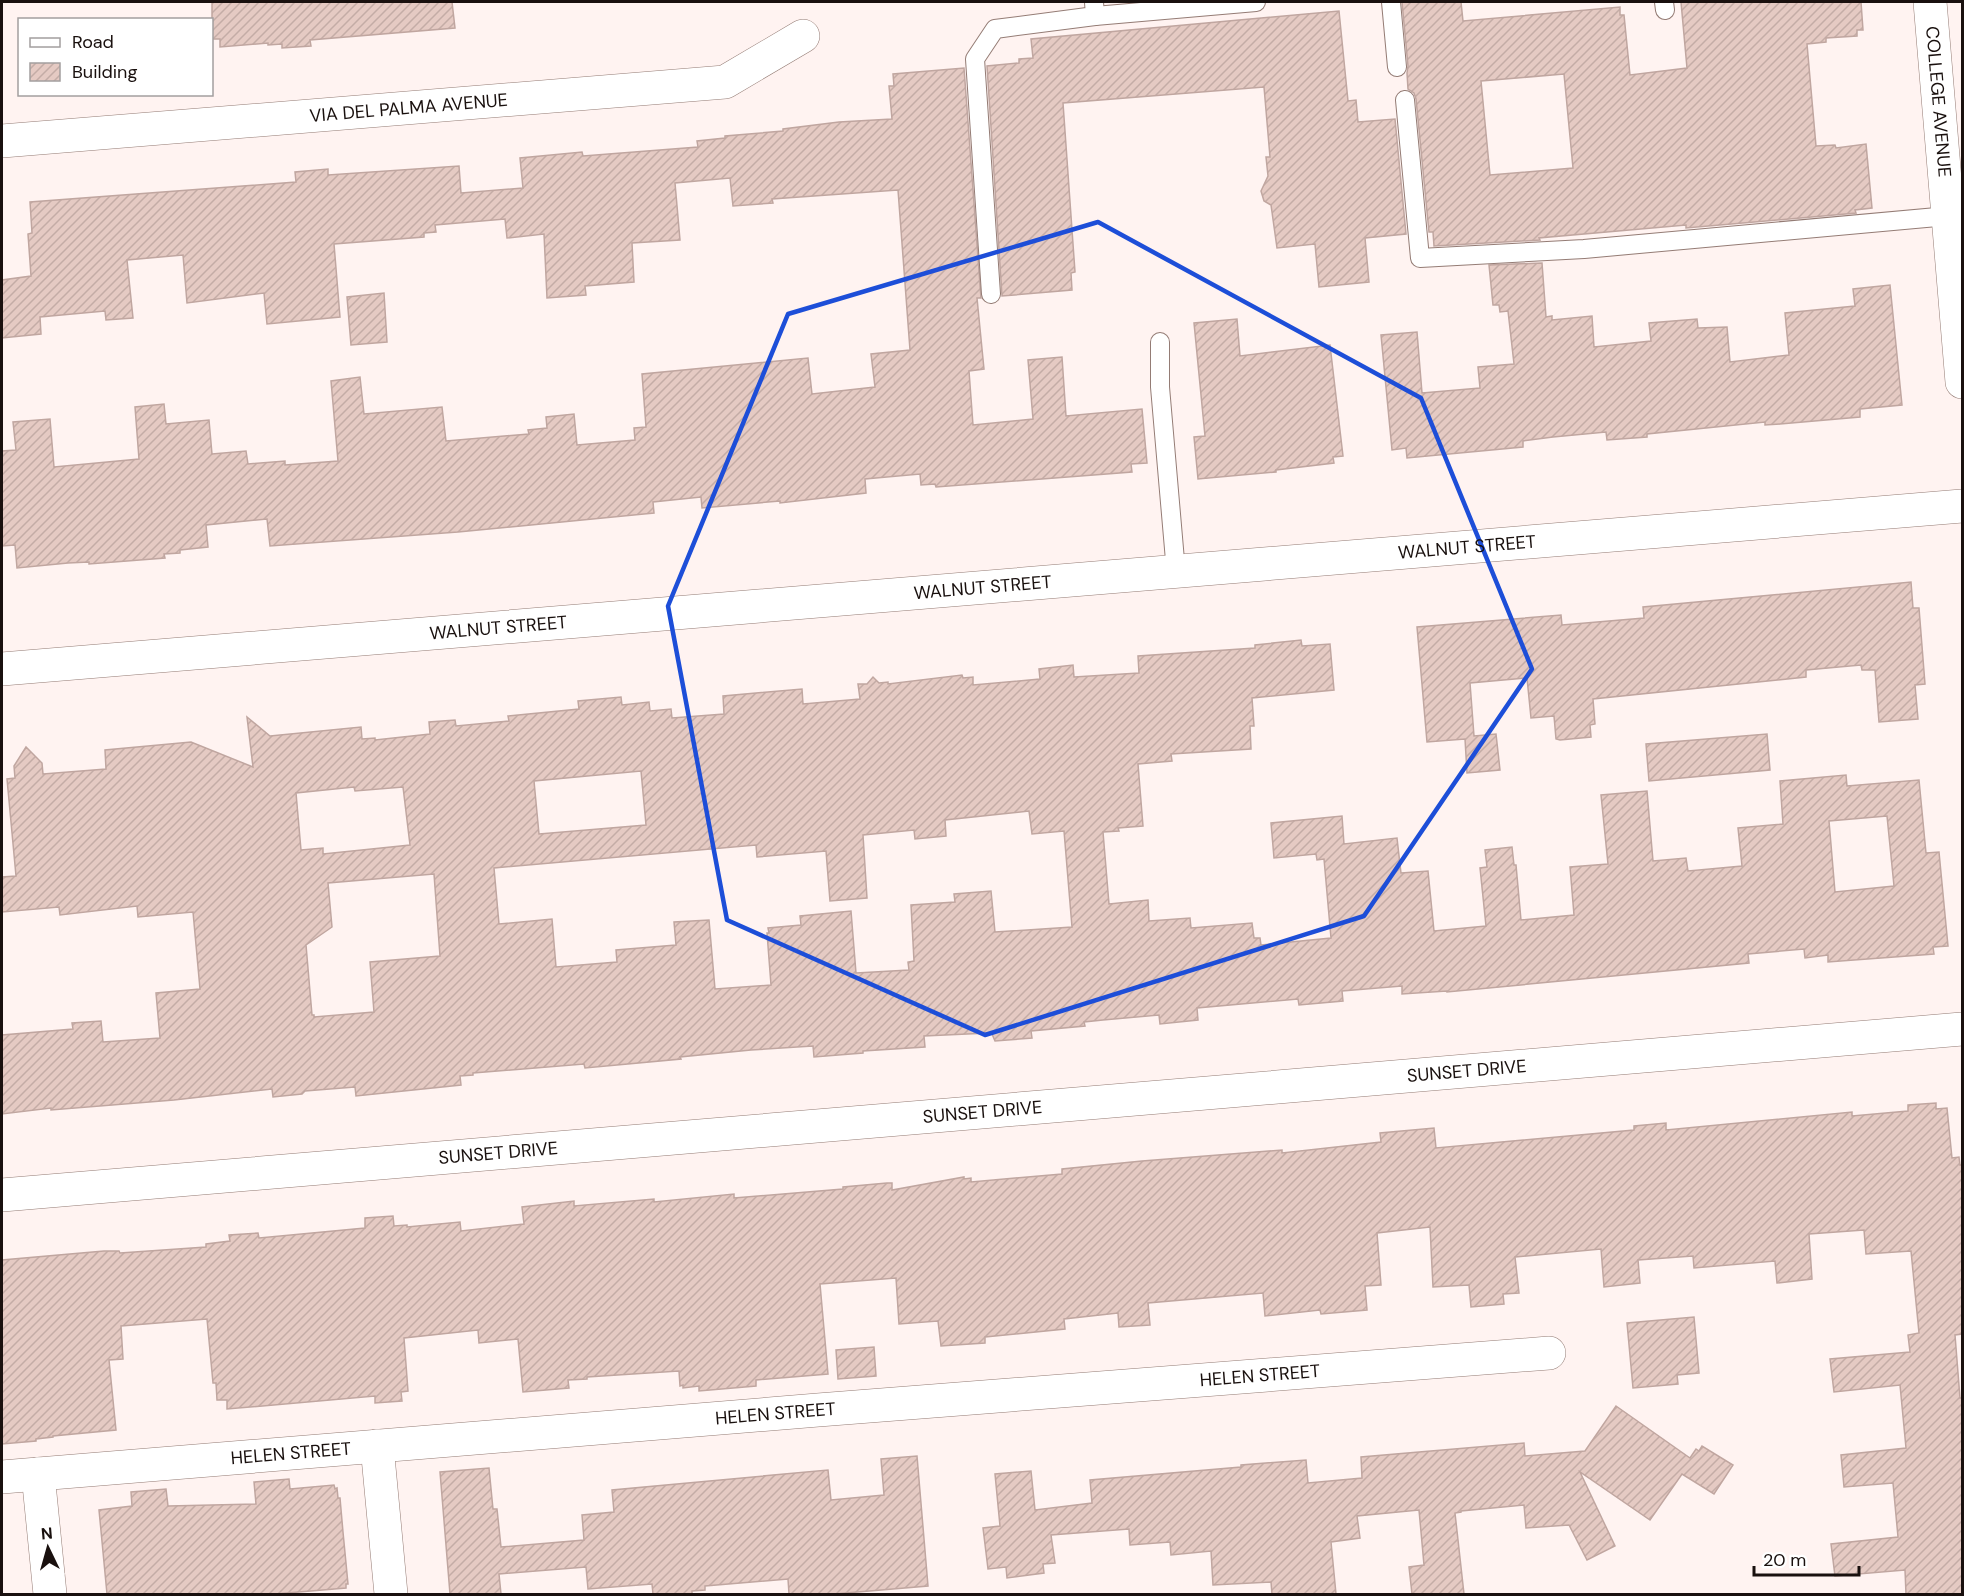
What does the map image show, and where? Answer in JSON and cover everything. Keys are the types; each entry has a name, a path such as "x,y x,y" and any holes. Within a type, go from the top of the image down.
{"street":[{"name":"COLLEGE AVENUE","path":"1930,2 1962,382"},
{"name":"VIA DEL PALMA AVENUE","path":"2,141 725,82 803,36"},
{"name":"WALNUT STREET","path":"2,669 1962,506"},
{"name":"SUNSET DRIVE","path":"2,1195 1962,1029"},
{"name":"HELEN STREET","path":"2,1477 1549,1353"},
{"path":"377,1446 392,1594"},
{"path":"38,1474 50,1594"}],"lane":[{"path":"991,294 975,59 995,29 1094,9 1256,2"},
{"path":"1392,2 1397,67"},
{"path":"1405,100 1420,258 1584,249 1948,216"},
{"path":"1160,342 1160,387 1176,572"}],"highlighted area":[{"path":"1098,222 1421,398 1532,669 1364,916 985,1035 727,920 668,606 788,314"}],"building":[{"path":"212,2 452,2 455,28 310,40 311,46 282,48 282,44 268,45 268,43 220,47 220,39 213,39"},
{"path":"1402,2 1461,2 1463,21 1620,7 1620,15 1624,15 1630,75 1687,68 1681,2 1861,2 1863,30 1857,30 1857,36 1826,38 1826,42 1807,44 1816,146 1835,145 1836,148 1866,144 1872,208 1855,210 1856,213 1686,228 1686,225 1539,238 1540,240 1434,246 1433,232 1429,232 1416,99 1414,93 1408,89","holes":["1564,74 1573,168 1490,175 1481,81"]},
{"path":"1339,11 1348,101 1356,100 1358,122 1395,119 1406,234 1365,238 1369,282 1319,287 1315,244 1277,248 1271,205 1264,201 1261,191 1268,176 1266,157 1270,157 1264,87 1063,103 1075,272 1071,273 1072,290 1002,296 987,66 1019,63 1019,59 1033,58 1031,39"},
{"path":"964,68 981,298 977,298 984,369 969,371 973,425 1033,419 1028,360 1062,357 1066,416 1142,409 1147,463 1131,464 1132,472 936,487 935,484 921,485 920,474 865,479 866,493 780,503 780,501 702,508 701,497 653,502 654,513 458,532 270,546 267,519 206,525 208,547 164,554 165,558 89,564 89,562 68,563 17,568 15,545 2,546 2,451 16,450 13,422 50,419 54,467 139,459 135,407 164,404 166,424 209,420 212,454 246,451 248,464 285,461 285,465 338,461 331,381 360,377 364,414 442,407 446,441 529,434 528,430 547,428 546,417 574,414 577,445 635,440 634,428 646,427 642,374 808,358 812,394 875,387 871,354 910,350 898,190 772,199 773,203 733,206 730,178 675,183 680,240 632,243 634,282 585,286 586,295 547,298 544,234 507,238 505,219 435,225 436,232 424,233 424,237 334,244 340,317 267,324 264,293 187,303 183,255 127,260 133,318 106,320 105,311 40,317 41,334 2,338 2,280 31,276 28,234 32,233 30,202 296,182 295,172 328,169 328,175 459,166 461,193 523,188 520,158 582,152 583,156 698,147 697,141 725,138 725,136 783,131 783,129 839,122 892,119 889,86 894,86 893,74"},
{"path":"1542,263 1546,317 1552,316 1552,320 1592,316 1594,347 1651,341 1649,323 1697,319 1698,328 1727,327 1730,362 1789,355 1785,313 1855,306 1853,289 1890,285 1902,405 1860,409 1860,417 1765,425 1765,422 1647,434 1647,437 1607,440 1606,432 1523,441 1523,447 1407,458 1406,448 1392,450 1381,335 1417,332 1422,393 1480,388 1478,367 1514,364 1508,311 1500,312 1499,305 1493,305 1489,265"},
{"path":"384,293 387,342 351,345 347,297"},
{"path":"1237,319 1240,356 1330,345 1343,456 1333,457 1334,463 1276,470 1276,472 1198,479 1194,437 1205,436 1194,323"},
{"path":"1911,582 1913,608 1919,608 1925,684 1915,685 1918,719 1879,722 1875,670 1862,670 1861,665 1806,670 1806,677 1593,699 1595,724 1590,725 1591,737 1560,740 1556,739 1554,716 1531,718 1527,678 1470,683 1474,736 1496,734 1500,770 1467,773 1465,739 1427,742 1417,627 1561,615 1562,625 1644,618 1643,607"},
{"path":"1301,640 1302,646 1330,644 1334,690 1252,698 1254,726 1250,726 1251,749 1171,754 1172,761 1138,764 1143,826 1103,832 1109,904 1148,900 1149,921 1190,918 1191,928 1252,923 1254,938 1260,938 1261,945 1331,938 1324,859 1317,860 1316,854 1274,858 1271,823 1342,816 1344,844 1397,838 1401,873 1428,871 1434,931 1486,926 1480,868 1487,867 1485,850 1512,847 1521,920 1574,915 1570,867 1608,864 1601,795 1647,791 1653,861 1686,858 1688,871 1742,866 1738,828 1783,824 1780,781 1846,775 1847,786 1919,780 1926,853 1939,852 1948,946 1933,947 1934,954 1828,962 1828,955 1805,958 1804,949 1748,954 1749,963 1447,992 1402,994 1402,986 1342,991 1343,1001 1299,1005 1298,999 1197,1008 1198,1020 1160,1024 1159,1015 1103,1020 1084,1022 1085,1026 1031,1031 1032,1038 995,1041 989,1033 924,1036 925,1047 863,1051 863,1053 814,1057 813,1046 751,1050 585,1068 584,1064 473,1073 473,1075 460,1076 461,1085 356,1096 355,1087 305,1091 302,1094 273,1097 272,1089 174,1100 51,1110 51,1108 2,1114 2,1035 73,1029 72,1023 101,1021 103,1042 160,1038 156,993 200,989 193,912 138,917 137,906 60,915 59,907 2,912 2,877 16,876 7,779 15,778 14,766 26,747 42,763 43,774 106,769 105,750 191,742 253,767 247,717 270,736 361,727 362,739 375,738 375,740 430,734 429,722 455,720 456,726 509,721 508,716 579,709 578,701 621,697 622,705 649,702 650,711 671,709 672,718 724,714 723,696 802,689 803,704 860,699 858,684 867,684 873,677 879,683 888,682 888,684 962,675 963,678 973,677 973,685 1040,679 1039,669 1073,665 1074,677 1139,673 1138,656 1255,648 1255,645","holes":["641,771 646,825 539,834 534,781","354,787 355,791 403,787 410,845 323,854 323,848 301,850 296,793","1029,811 1032,834 1064,831 1072,927 995,932 991,891 954,894 955,902 911,905 914,961 908,962 909,970 856,973 851,911 800,916 801,925 768,928 771,985 715,989 709,920 674,922 676,945 616,950 617,962 556,967 552,919 499,924 494,868 756,845 757,857 826,851 830,901 867,898 863,835 914,830 915,839 946,836 945,820","1887,816 1894,886 1835,892 1829,821","434,874 440,956 370,962 374,1012 314,1017 312,1015 306,945 332,927 328,883"]},
{"path":"1767,734 1770,770 1649,781 1646,744"},
{"path":"1936,1103 1936,1109 1947,1108 1952,1158 1959,1157 1960,1165 1962,1165 1962,1334 1955,1335 1960,1398 1962,1398 1962,1594 1906,1594 1905,1570 1835,1576 1831,1544 1898,1537 1893,1483 1844,1487 1841,1455 1906,1448 1900,1385 1834,1392 1830,1359 1910,1352 1908,1335 1919,1333 1911,1251 1866,1254 1864,1230 1809,1234 1812,1279 1777,1283 1775,1261 1694,1268 1693,1256 1638,1260 1640,1283 1604,1287 1601,1249 1515,1257 1519,1293 1503,1294 1504,1304 1471,1307 1469,1285 1433,1287 1430,1227 1377,1233 1381,1285 1365,1286 1367,1310 1321,1314 1320,1310 1265,1316 1263,1293 1148,1303 1150,1325 1119,1327 1118,1313 1064,1319 1065,1329 985,1337 985,1343 941,1346 938,1321 899,1324 896,1278 820,1284 828,1374 756,1380 756,1386 699,1391 699,1386 683,1388 683,1385 680,1386 679,1371 587,1377 587,1379 568,1380 569,1388 523,1392 518,1339 479,1343 478,1330 404,1338 408,1391 401,1392 402,1401 375,1403 375,1396 227,1409 227,1400 217,1400 216,1383 213,1383 207,1319 121,1326 123,1359 109,1360 116,1430 2,1444 2,1260 104,1251 119,1251 120,1253 206,1247 206,1244 230,1241 229,1235 258,1233 259,1238 365,1228 365,1218 393,1216 394,1226 460,1222 461,1231 524,1224 522,1207 574,1201 574,1206 654,1199 654,1202 734,1194 734,1198 887,1183 892,1183 892,1190 964,1177 964,1179 971,1178 971,1182 1062,1174 1062,1169 1142,1161 1282,1150 1282,1153 1381,1142 1380,1133 1434,1128 1436,1148 1634,1130 1634,1126 1666,1123 1666,1130 1852,1112 1852,1116 1908,1111 1908,1105"},
{"path":"1694,1317 1699,1373 1677,1375 1678,1384 1633,1388 1627,1323"},
{"path":"874,1347 876,1376 838,1379 836,1350"},
{"path":"1616,1406 1690,1458 1696,1449 1699,1451 1702,1446 1733,1465 1714,1494 1682,1474 1650,1520 1580,1472 1615,1546 1587,1560 1569,1525 1526,1528 1524,1505 1455,1513 1464,1594 1412,1594 1409,1567 1424,1565 1419,1510 1357,1516 1360,1538 1331,1542 1336,1594 1272,1594 1271,1582 1213,1585 1211,1551 1171,1555 1170,1542 1130,1545 1129,1529 1051,1535 1055,1563 1043,1564 1044,1573 1007,1578 1006,1567 988,1569 983,1528 1000,1526 995,1474 1031,1471 1035,1510 1092,1503 1090,1480 1241,1467 1241,1465 1306,1460 1308,1483 1362,1478 1361,1457 1524,1443 1525,1456 1585,1451"},
{"path":"917,1456 928,1586 834,1594 789,1594 788,1579 705,1586 705,1590 692,1591 692,1594 653,1594 652,1584 588,1589 586,1567 499,1574 501,1594 450,1594 440,1472 489,1468 493,1509 497,1509 501,1547 584,1540 582,1515 614,1512 612,1490 828,1470 831,1500 884,1495 881,1459"},
{"path":"289,1479 290,1489 334,1485 335,1489 337,1488 338,1498 340,1498 348,1584 346,1588 275,1594 107,1594 99,1510 132,1506 131,1492 166,1489 168,1506 256,1504 254,1482"}]}
